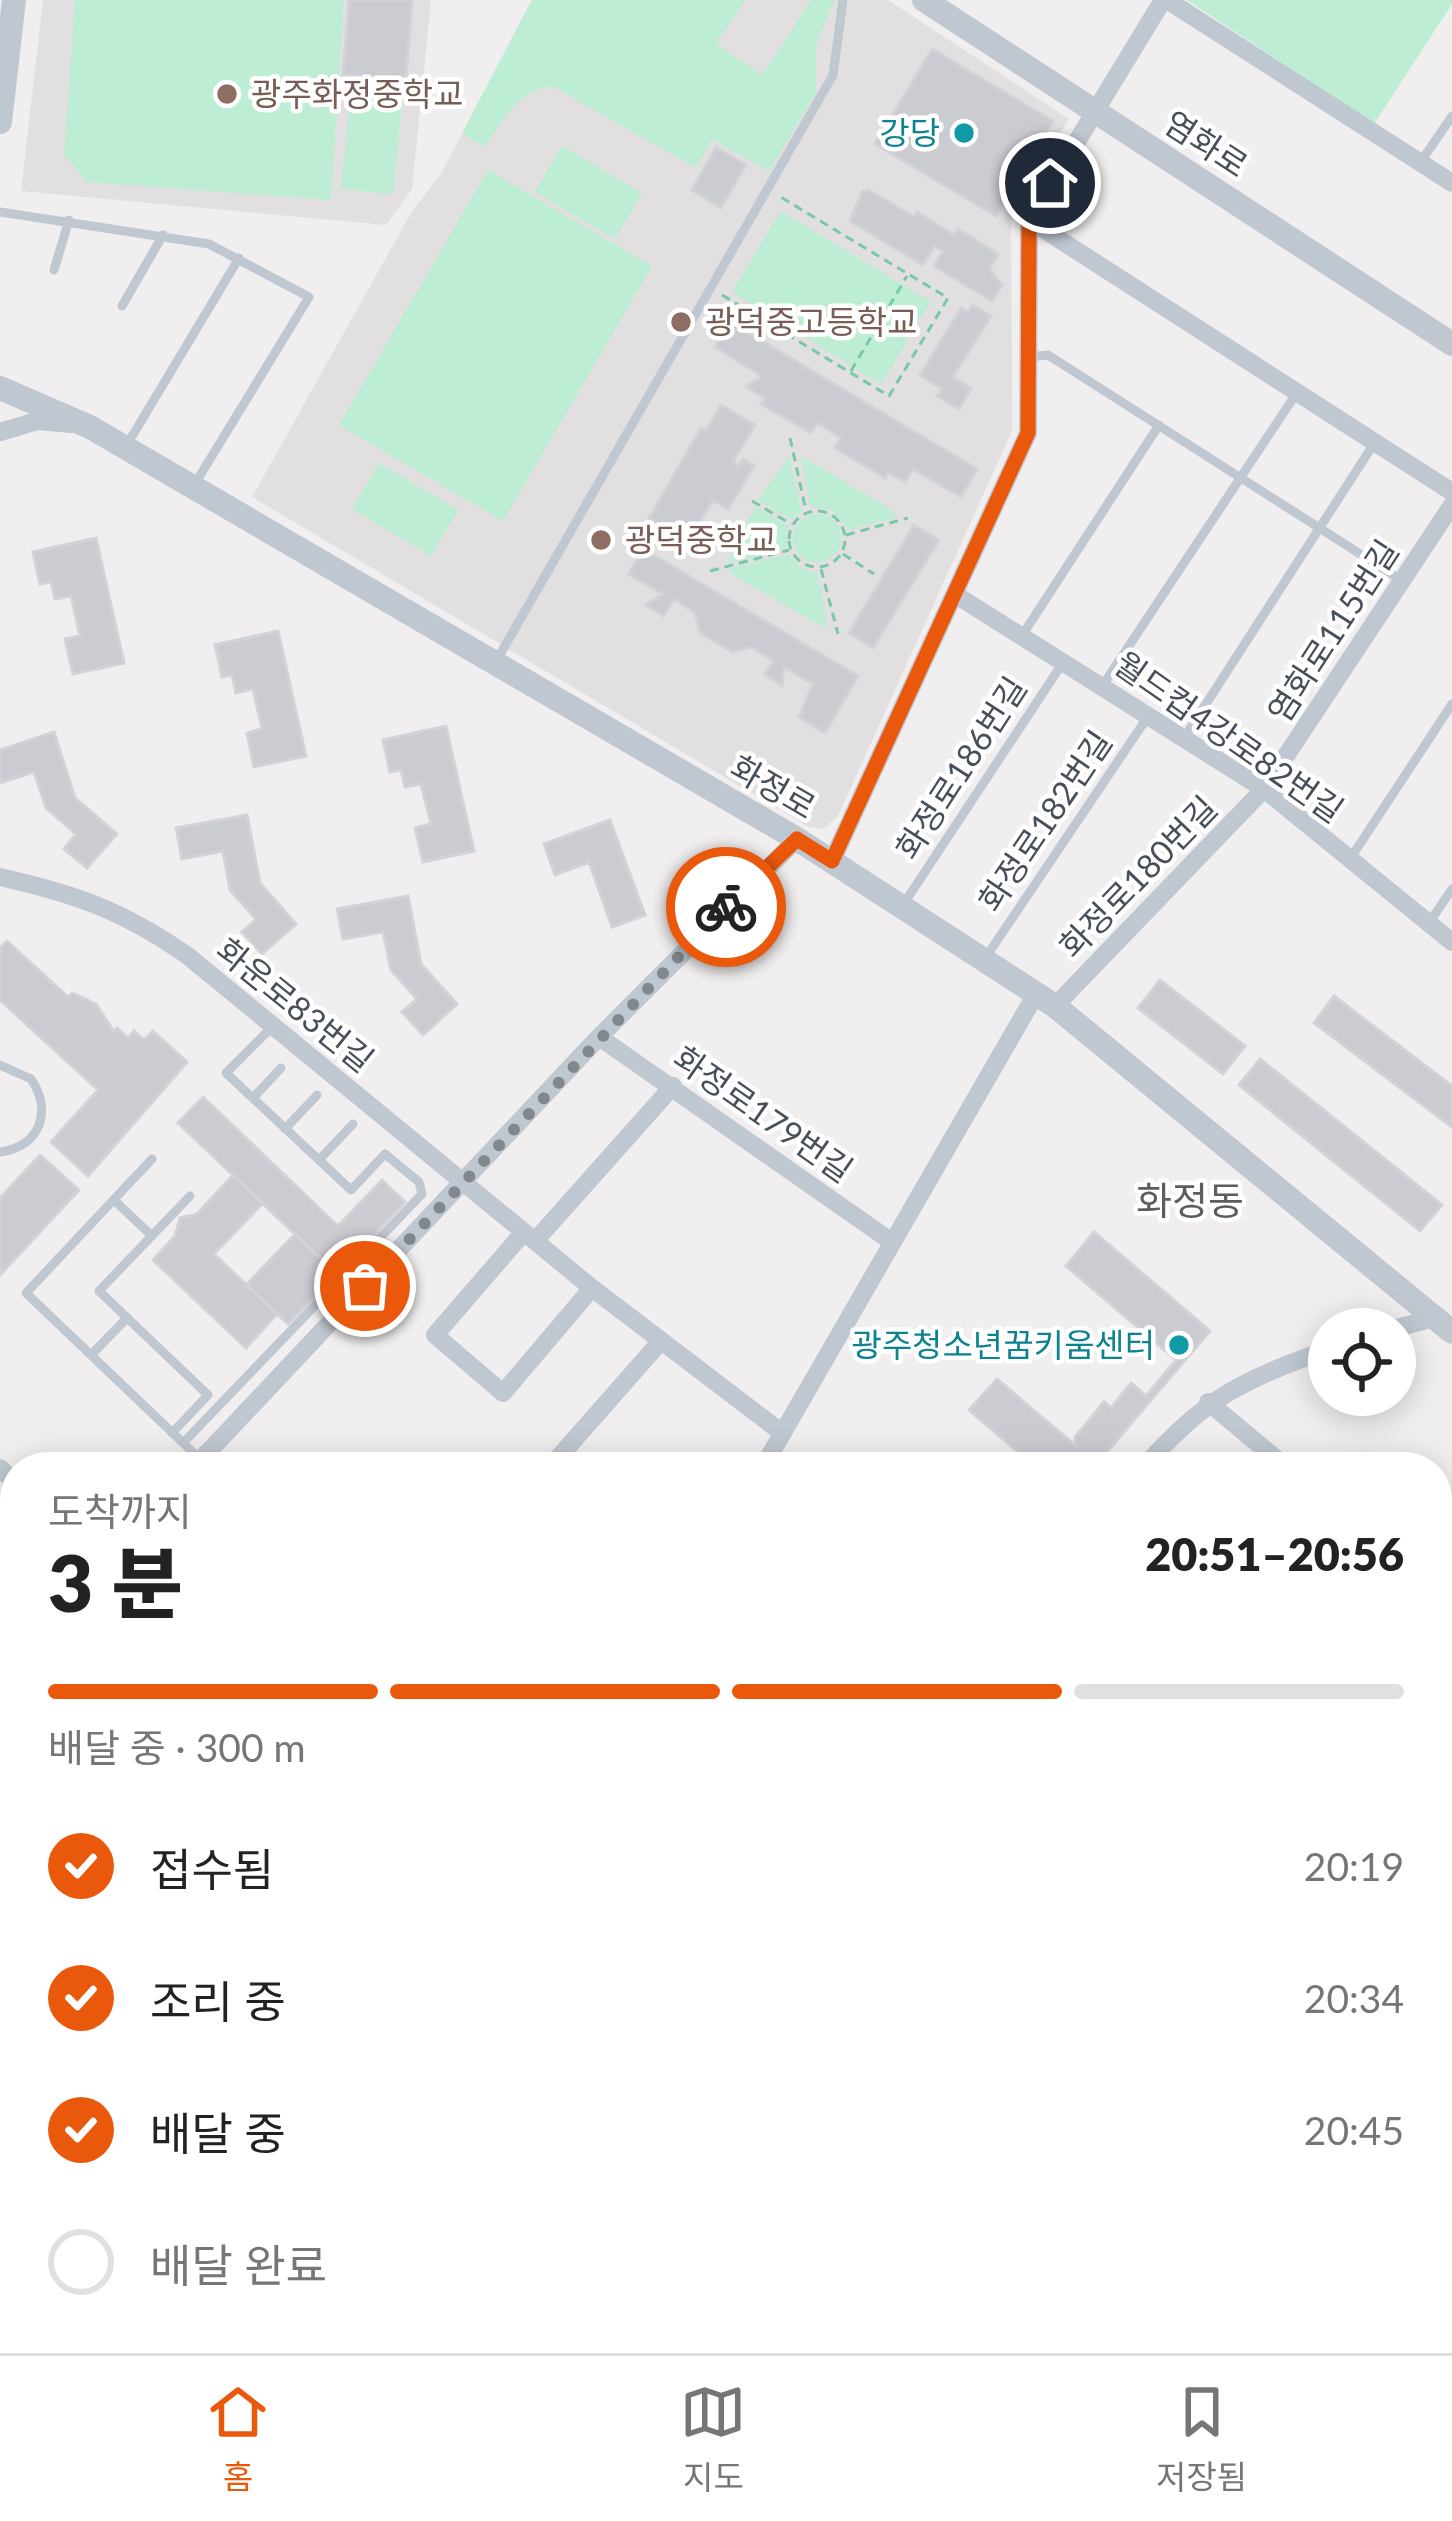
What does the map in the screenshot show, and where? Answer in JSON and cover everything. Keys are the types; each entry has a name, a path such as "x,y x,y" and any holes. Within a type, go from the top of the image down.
{"street":[{"path":"0,122 14,0"},
{"name":"염화로","path":"924,0 1452,344"},
{"path":"832,861 1028,433 1029,220 1092,110 1165,0 1452,183"},
{"path":"1029,220 1452,492"},
{"name":"화정로","path":"0,388 90,427 797,839 986,957 1046,999 1443,1325"},
{"path":"0,432 37,421 90,427"},
{"name":"염화로115번길","path":"1264,789 1452,505"},
{"name":"월드컵4강로82번길","path":"956,595 1264,789 1452,942"},
{"name":"화정로180번길","path":"1046,999 1264,789"},
{"path":"208,1452 599,1036 797,839"},
{"name":"화운로83번길","path":"0,877 79,894 145,926 592,1288 781,1432"},
{"path":"771,1452 892,1242 1046,999"},
{"name":"화정로179번길","path":"599,1036 892,1242"},
{"path":"592,1288 502,1394 435,1335 673,1087"},
{"path":"571,1452 661,1341"},
{"path":"1159,1452 1208,1402 1243,1381 1308,1357"},
{"path":"1208,1402 1255,1452"}],"lane":[{"path":"495,663 832,75 843,0"},
{"path":"1420,163 1452,116"},
{"path":"0,212 209,244 309,297 193,487"},
{"path":"54,270 69,220"},
{"path":"122,306 164,235"},
{"path":"125,448 239,258"},
{"path":"1029,357 1048,355 1401,580"},
{"path":"1102,685 1298,391"},
{"path":"1023,634 1160,425"},
{"path":"1184,738 1375,442"},
{"name":"화정로186번길","path":"903,905 1064,660"},
{"path":"1350,859 1452,704"},
{"name":"화정로182번길","path":"986,957 1149,715"},
{"path":"1429,923 1452,889"},
{"path":"183,1443 422,1194 419,1182 385,1154 351,1190 226,1073 273,1026"},
{"path":"0,1065 32,1079 43,1106 36,1133 26,1144 0,1152"},
{"path":"253,1098 281,1068"},
{"path":"286,1129 317,1096"},
{"path":"319,1160 353,1124"},
{"path":"152,1160 26,1293 189,1452"},
{"path":"172,1432 208,1395 99,1291 190,1196"},
{"path":"114,1200 152,1236"},
{"path":"91,1355 127,1318"}],"path":[{"path":"710,288 889,396 948,298 767,189"},
{"path":"850,373 908,274"},
{"path":"790,438 807,512"},
{"path":"752,501 792,524"},
{"path":"807,512 831,514 845,535 841,554 820,567 802,563 791,550 792,524 807,512"},
{"path":"845,535 908,518"},
{"path":"710,571 791,550"},
{"path":"841,554 874,574"},
{"path":"820,567 838,634"}],"shaded area":[{"name":"광주화정중학교","path":"43,0 431,0 412,189 386,225 21,191"},
{"name":"광덕중고등학교","path":"532,0 888,0 1069,119 1011,210 1012,431 838,816 823,829 809,827 252,497 411,213 442,172"}],"green space":[{"name":"광주화정중학교","path":"75,0 344,0 331,200 87,182 64,154"},
{"path":"532,0 745,0 716,44 763,75 811,0 834,0 816,46 816,93 769,171 712,139 696,168 552,86 521,100 485,147 462,133"},
{"path":"1187,0 1452,0 1452,4 1374,124"},
{"path":"351,90 403,96 393,194 341,189"},
{"path":"562,146 642,193 615,239 535,192"},
{"path":"488,170 652,266 503,521 339,425"},
{"path":"781,211 931,302 881,384 732,292"},
{"path":"789,456 802,511 791,520 758,500"},
{"path":"801,456 895,512 895,518 848,530 831,510 810,507"},
{"path":"379,463 458,510 431,556 352,509"},
{"path":"755,506 788,526 786,548 727,564"},
{"path":"817,514 834,521 841,538 834,555 817,562 800,555 793,538 800,521"},
{"path":"789,554 802,569 818,573 827,629 731,574 730,568"}],"building":[{"path":"349,0 412,0 406,80 343,75"},
{"name":"강당","path":"932,49 1053,121 996,216 875,144"},
{"path":"716,147 746,165 721,208 692,190"},
{"path":"869,190 954,235 958,229 998,254 989,269 1002,285 992,301 934,266 943,251 934,246 923,265 850,221 862,192"},
{"path":"972,305 991,316 953,377 971,388 959,409 937,396 942,389 920,375 961,308 968,312"},
{"path":"730,322 977,469 961,497 913,469 905,482 888,472 885,478 835,448 841,438 817,423 811,433 761,404 765,398 746,387 762,376 715,347"},
{"path":"721,405 755,425 733,462 739,466 743,459 754,466 728,509 713,500 686,545 649,518 701,428 706,431"},
{"path":"914,525 939,540 873,648 849,633"},
{"path":"96,538 124,663 73,674 65,639 80,636 71,596 55,599 51,582 40,584 33,552"},
{"name":"광덕중학교","path":"643,549 858,676 825,733 799,717 813,684 784,667 782,686 765,674 773,661 752,647 733,652 700,633 695,613 674,599 663,616 646,605 662,594 629,574"},
{"path":"278,631 306,756 254,767 247,733 262,729 253,689 236,693 232,675 222,677 215,645"},
{"path":"446,726 474,851 423,862 415,828 431,824 421,784 405,787 401,770 390,772 383,740"},
{"path":"54,732 75,798 117,834 87,868 64,849 76,834 46,808 34,772 0,783 0,750"},
{"path":"247,815 260,883 296,924 262,954 242,932 256,919 230,890 223,851 182,859 176,828"},
{"path":"610,820 645,915 612,927 589,862 555,875 544,844"},
{"path":"408,896 421,964 457,1004 423,1035 402,1012 417,999 391,970 383,932 343,939 337,909"},
{"path":"7,941 68,997 72,993 96,1004 114,1032 117,1028 128,1038 134,1031 144,1040 153,1031 187,1062 88,1176 51,1142 98,1090 0,1000 0,948"},
{"path":"1160,980 1245,1046 1223,1074 1138,1008"},
{"path":"1334,996 1452,1086 1452,1127 1314,1023"},
{"path":"1260,1059 1442,1205 1420,1231 1239,1085"},
{"path":"203,1097 338,1226 382,1180 405,1202 337,1274 178,1123"},
{"path":"40,1155 79,1190 0,1275 0,1198"},
{"path":"233,1175 263,1203 214,1254 277,1314 246,1348 153,1260 175,1236 180,1218 197,1214"},
{"name":"광주청소년꿈키움센터","path":"1094,1232 1210,1331 1107,1452 1018,1452 969,1410 997,1379 1076,1446 1075,1437 1104,1402 1111,1408 1131,1383 1146,1396 1176,1360 1066,1266"},
{"path":"295,1234 337,1274 288,1324 246,1285"}],"way so far":[{"path":"365,1286 726,907"}],"place":[{"name":"광주화정중학교","path":"227,94"},
{"name":"강당","path":"964,133"},
{"name":"광덕중고등학교","path":"681,322"},
{"name":"광덕중학교","path":"601,540"},
{"name":"광주청소년꿈키움센터","path":"1179,1345"}],"district":[{"name":"화정동","path":"1190,1201"}],"route":[{"path":"726,907 797,839 832,861 956,595 1028,433 1029,220 1050,183"}]}
